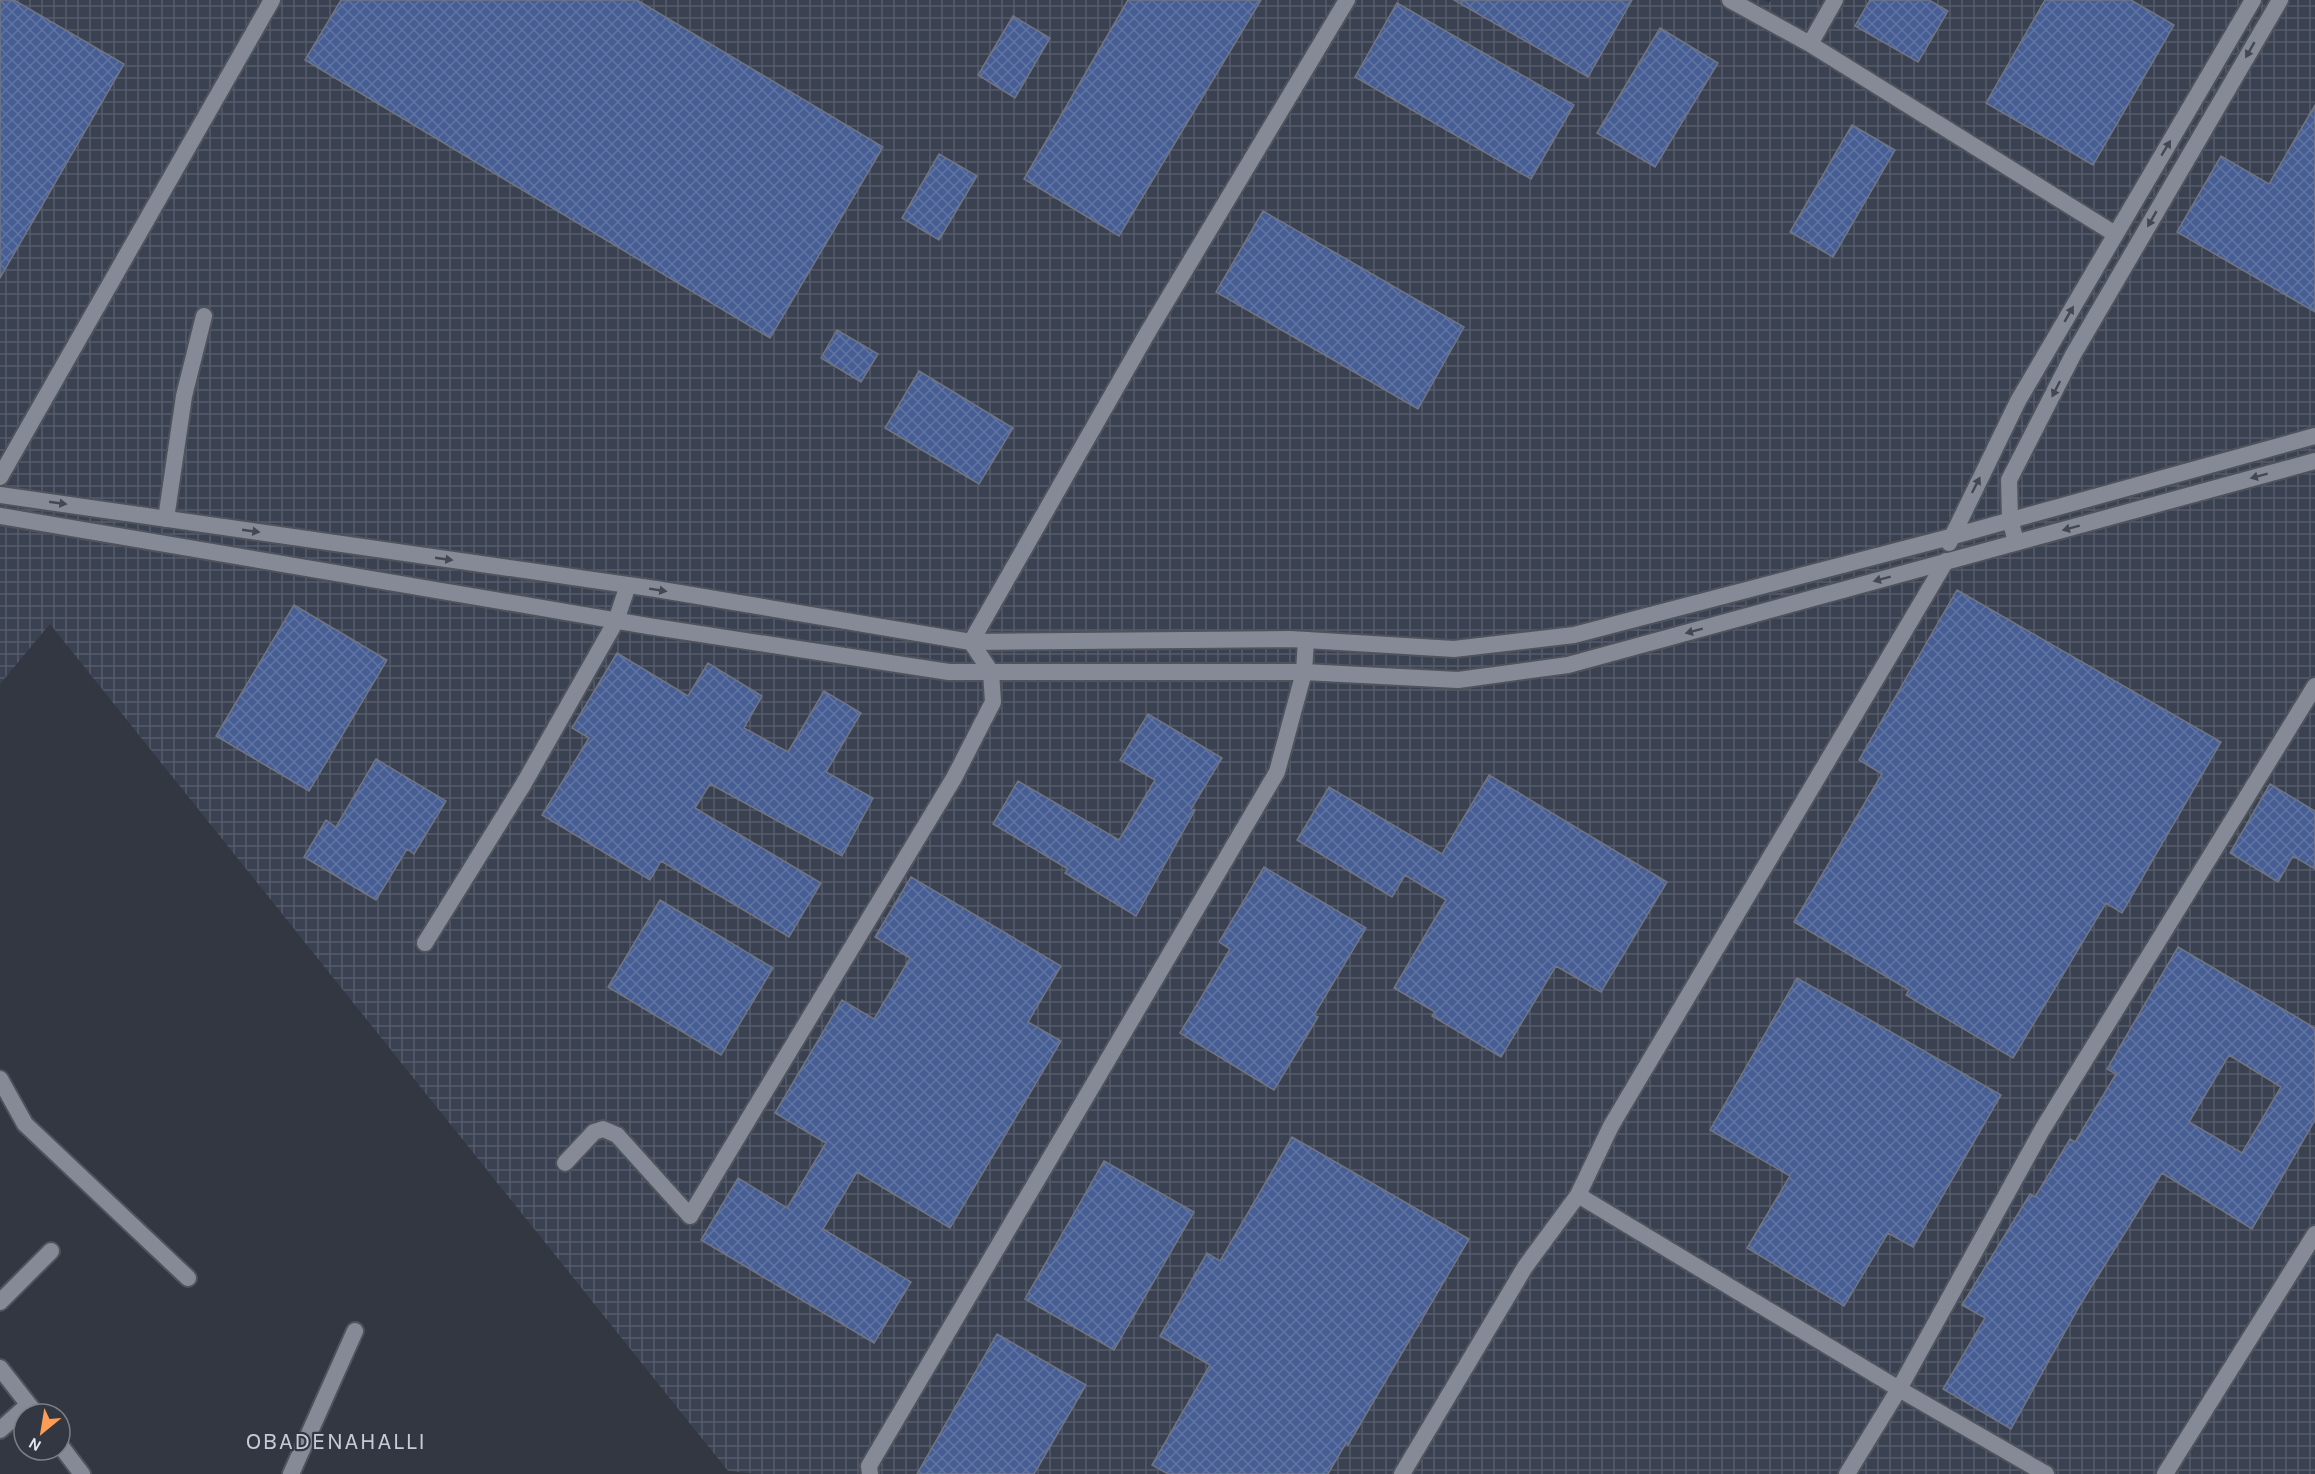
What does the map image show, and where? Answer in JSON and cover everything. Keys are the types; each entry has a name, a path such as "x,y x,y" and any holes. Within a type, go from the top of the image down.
{"street":[{"path":"0,477 272,0"},
{"path":"971,642 1148,332 1347,0"},
{"path":"1730,0 1810,44 2115,234"},
{"path":"1810,44 1835,0"},
{"path":"1402,1474 1526,1267 1578,1195 1611,1126 1946,561 1950,537 2019,401 2253,0"},
{"path":"2016,542 2010,519 2009,480 2057,386 2280,0"},
{"path":"166,519 184,396 204,316"},
{"path":"0,495 628,585 971,642 1306,640 1454,649 1574,635 1950,537 2315,436"},
{"path":"0,516 616,621 949,672 1304,672 1458,680 1568,665 2315,461"},
{"path":"424,943 523,785 616,621 628,585"},
{"path":"870,1474 869,1466 1277,772 1304,672 1306,640"},
{"path":"565,1163 594,1132 603,1129 617,1135 690,1216 954,778 993,702 991,672 971,642"},
{"path":"1846,1474 1899,1389 2042,1130 2315,686"},
{"path":"0,1079 25,1124 188,1278"},
{"path":"1578,1195 1899,1389 2046,1474"},
{"path":"2164,1474 2315,1234"},
{"path":"0,1302 51,1251"},
{"path":"291,1474 355,1331"},
{"path":"0,1368 27,1402"},
{"path":"72,1461 82,1474"}],"shaded area":[{"path":"0,0 1764,0 1769,3 1771,0 2315,0 2315,1474 755,1474 728,1471 50,624 0,684"}],"building":[{"path":"0,0 14,0 124,64 0,278"},
{"path":"341,0 637,0 883,147 770,338 305,60"},
{"path":"1128,0 1261,0 1119,236 1024,179"},
{"path":"1454,0 1632,0 1588,77"},
{"path":"1870,0 1929,0 1948,11 1918,62 1855,26"},
{"path":"2045,0 2131,0 2174,25 2093,165 1986,103"},
{"path":"1397,3 1574,105 1531,179 1355,77"},
{"path":"1013,16 1050,38 1015,98 978,75"},
{"path":"1660,28 1718,63 1655,167 1597,133"},
{"path":"2315,105 2315,312 2177,232 2221,156 2269,184"},
{"path":"1852,125 1895,150 1833,257 1790,232"},
{"path":"939,154 977,176 939,240 902,218"},
{"path":"1263,211 1464,327 1418,409 1216,292"},
{"path":"837,330 878,354 861,382 821,358"},
{"path":"919,371 1013,428 979,484 885,428"},
{"path":"1957,590 2221,742 2122,913 2106,903 2013,1058 1906,995 1909,990 1794,922 1882,774 1859,760"},
{"path":"294,605 387,660 309,791 216,736"},
{"path":"617,653 688,696 708,663 762,696 744,728 788,752 824,691 861,713 826,772 873,798 842,856 710,784 695,808 821,883 789,937 661,861 650,880 542,815 589,738 572,728"},
{"path":"1148,714 1222,758 1191,809 1195,810 1136,916 1065,873 1068,869 993,824 1018,781 1119,840 1155,780 1120,760"},
{"path":"376,759 446,801 414,854 407,849 376,900 304,857 326,820 336,827"},
{"path":"1489,775 1667,882 1601,992 1556,966 1501,1057 1432,1016 1435,1012 1394,988 1446,900 1405,875 1392,897 1297,840 1329,787 1442,854"},
{"path":"2270,784 2315,811 2315,869 2293,856 2278,882 2230,853"},
{"path":"1264,867 1366,928 1314,1015 1318,1017 1274,1090 1180,1033 1230,949 1219,942"},
{"path":"911,877 1061,966 1028,1022 1061,1041 950,1228 857,1172 823,1229 911,1282 874,1343 701,1240 738,1178 787,1208 826,1143 775,1113 842,1000 874,1019 910,958 875,937"},
{"path":"660,900 773,968 721,1055 608,987"},
{"path":"2178,947 2315,1028 2315,1120 2252,1229 2162,1173 2080,1305 2011,1429 1943,1389 1985,1318 1962,1305 2030,1194 2035,1197 2070,1139 2075,1142 2116,1074 2107,1069","holes":["2229,1055 2281,1087 2242,1153 2189,1122"]},
{"path":"1797,978 2001,1095 1913,1247 1888,1233 1844,1306 1747,1248 1790,1176 1710,1130"},
{"path":"1292,1137 1469,1239 1348,1445 1346,1443 1328,1474 1168,1474 1152,1465 1210,1365 1160,1336 1207,1253 1220,1261"},
{"path":"1104,1161 1194,1212 1114,1350 1025,1299"},
{"path":"997,1334 1086,1385 1034,1474 917,1474"}],"district":[{"name":"OBADENAHALLI","path":"336,1441"}]}
